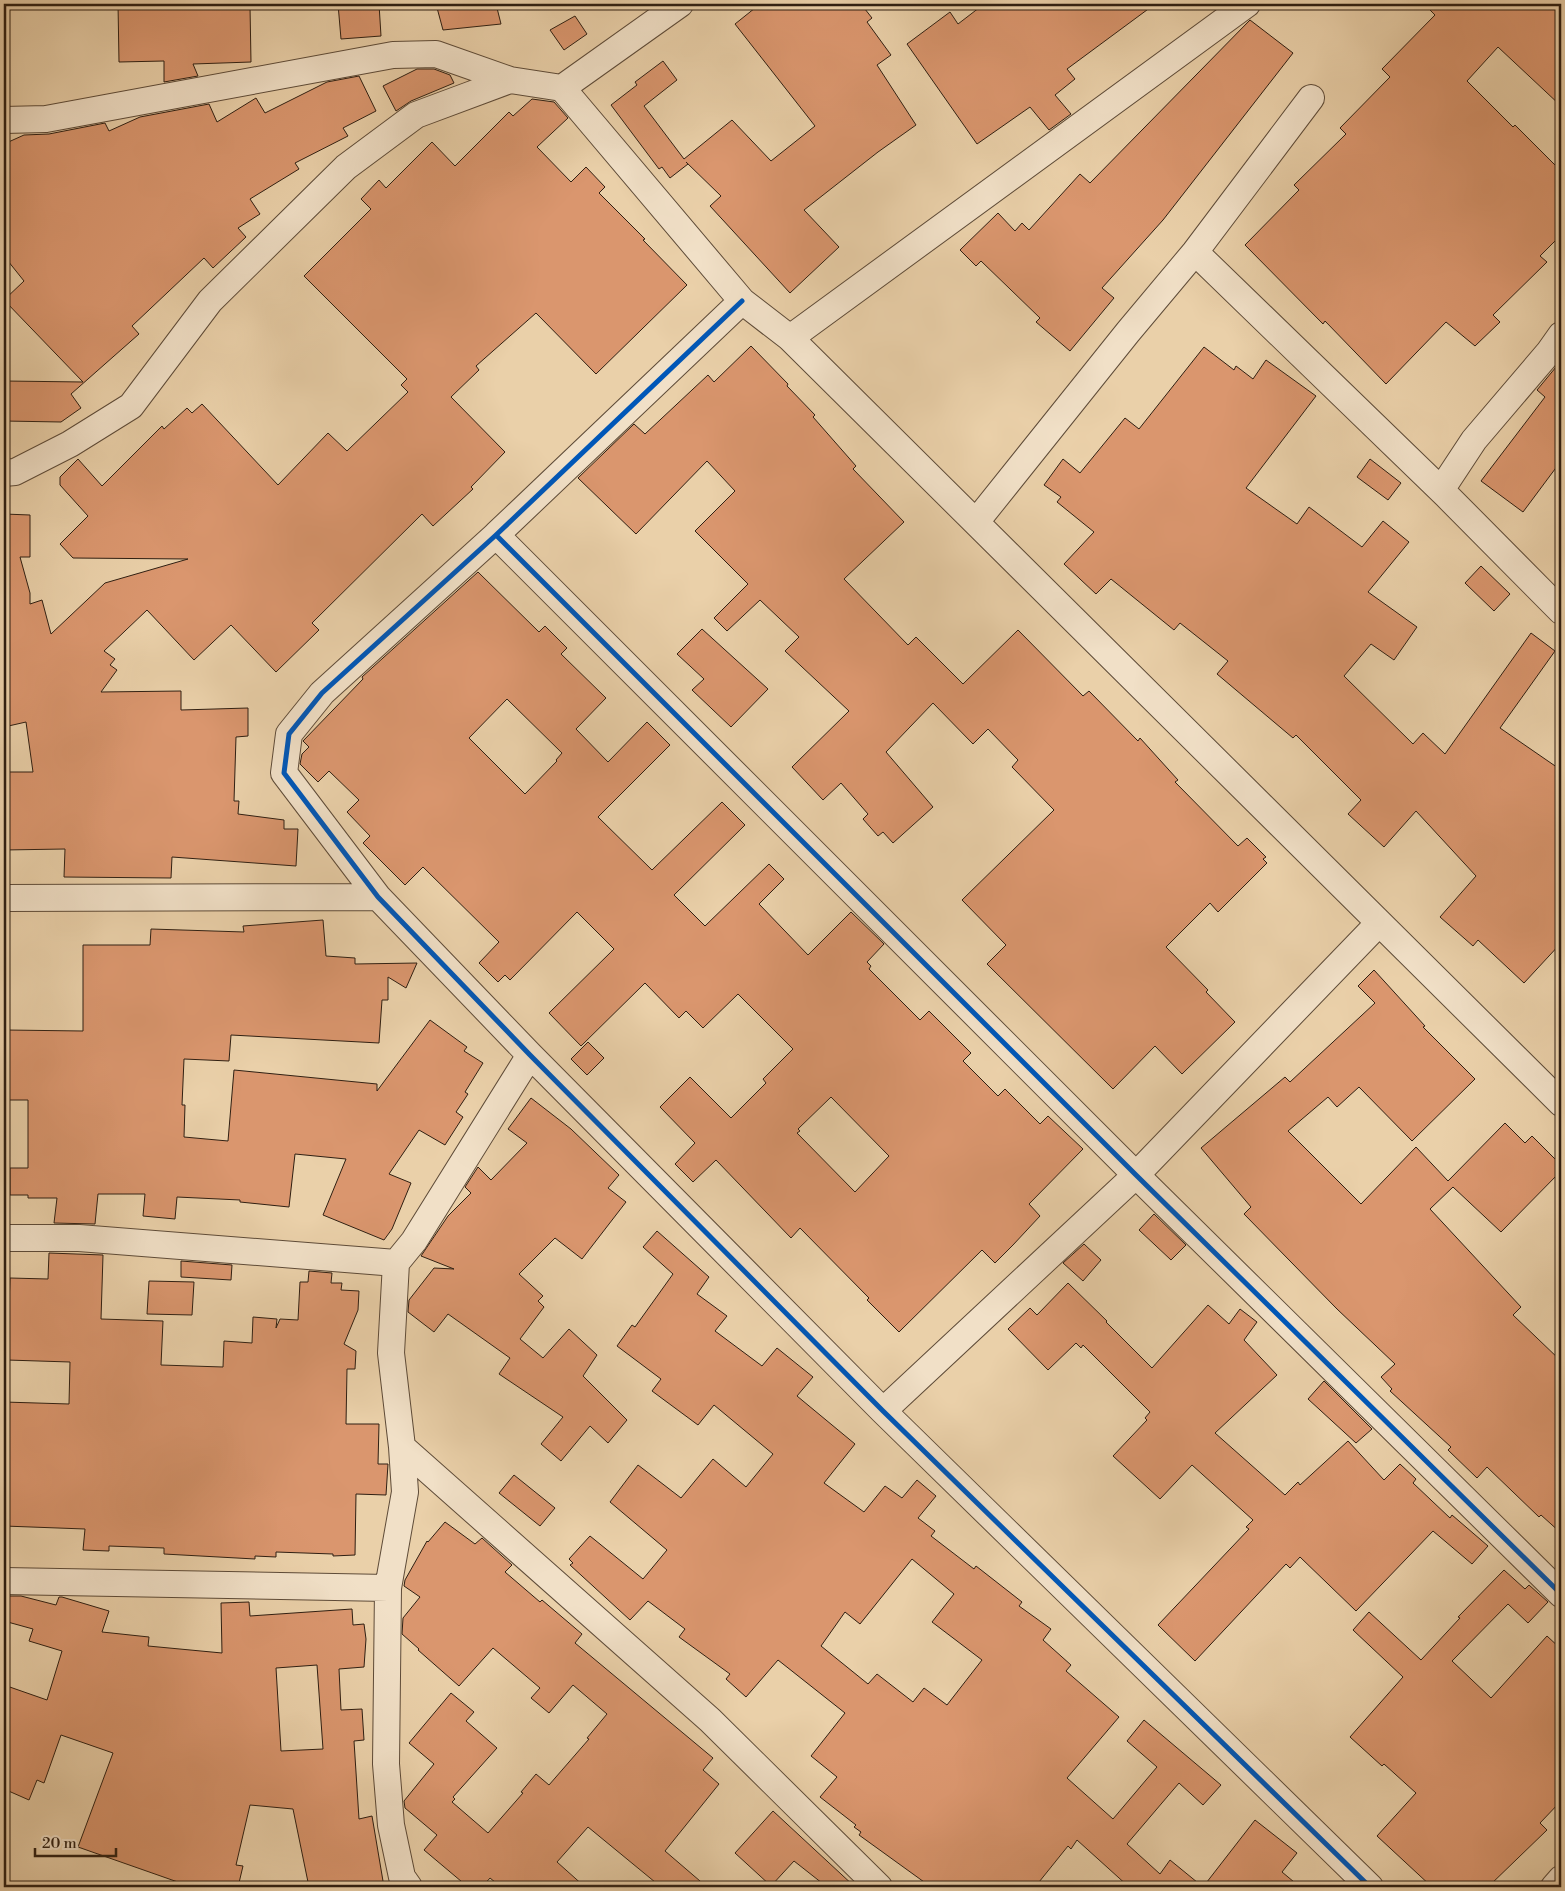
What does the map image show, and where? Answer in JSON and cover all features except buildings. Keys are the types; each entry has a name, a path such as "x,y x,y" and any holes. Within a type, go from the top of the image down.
{"street":[{"path":"562,88 680,4"},
{"path":"790,338 1247,4"},
{"path":"4,120 46,119 393,55 436,54 510,80 562,88 742,301 790,338 1561,1103"},
{"path":"4,472 15,472 62,448 131,406 210,301 346,167 416,115 510,80"},
{"path":"976,522 1128,332 1195,252 1311,98"},
{"path":"1195,252 1441,490 1561,611"},
{"path":"742,301 496,535 322,693 289,734 284,773 378,897 530,1055 883,1410 1370,1887"},
{"path":"1441,490 1474,440 1549,352 1561,335"},
{"path":"496,535 1136,1176 1561,1594"},
{"path":"4,898 378,897"},
{"path":"883,1410 1136,1176 1379,923"},
{"path":"409,1887 402,1877 391,1825 386,1764 388,1588 405,1492 402,1447 391,1353 396,1263 414,1241 530,1055"},
{"path":"4,1238 79,1238 396,1263"},
{"path":"402,1447 710,1720 879,1887"},
{"path":"4,1581 388,1588"},
{"path":"1554,1887 1561,1878"}],"cycle path":[{"path":"742,301 496,535 322,693 289,734 284,773 378,897 530,1055 883,1411 1370,1887"},
{"path":"496,535 1136,1175 1561,1594"}]}
